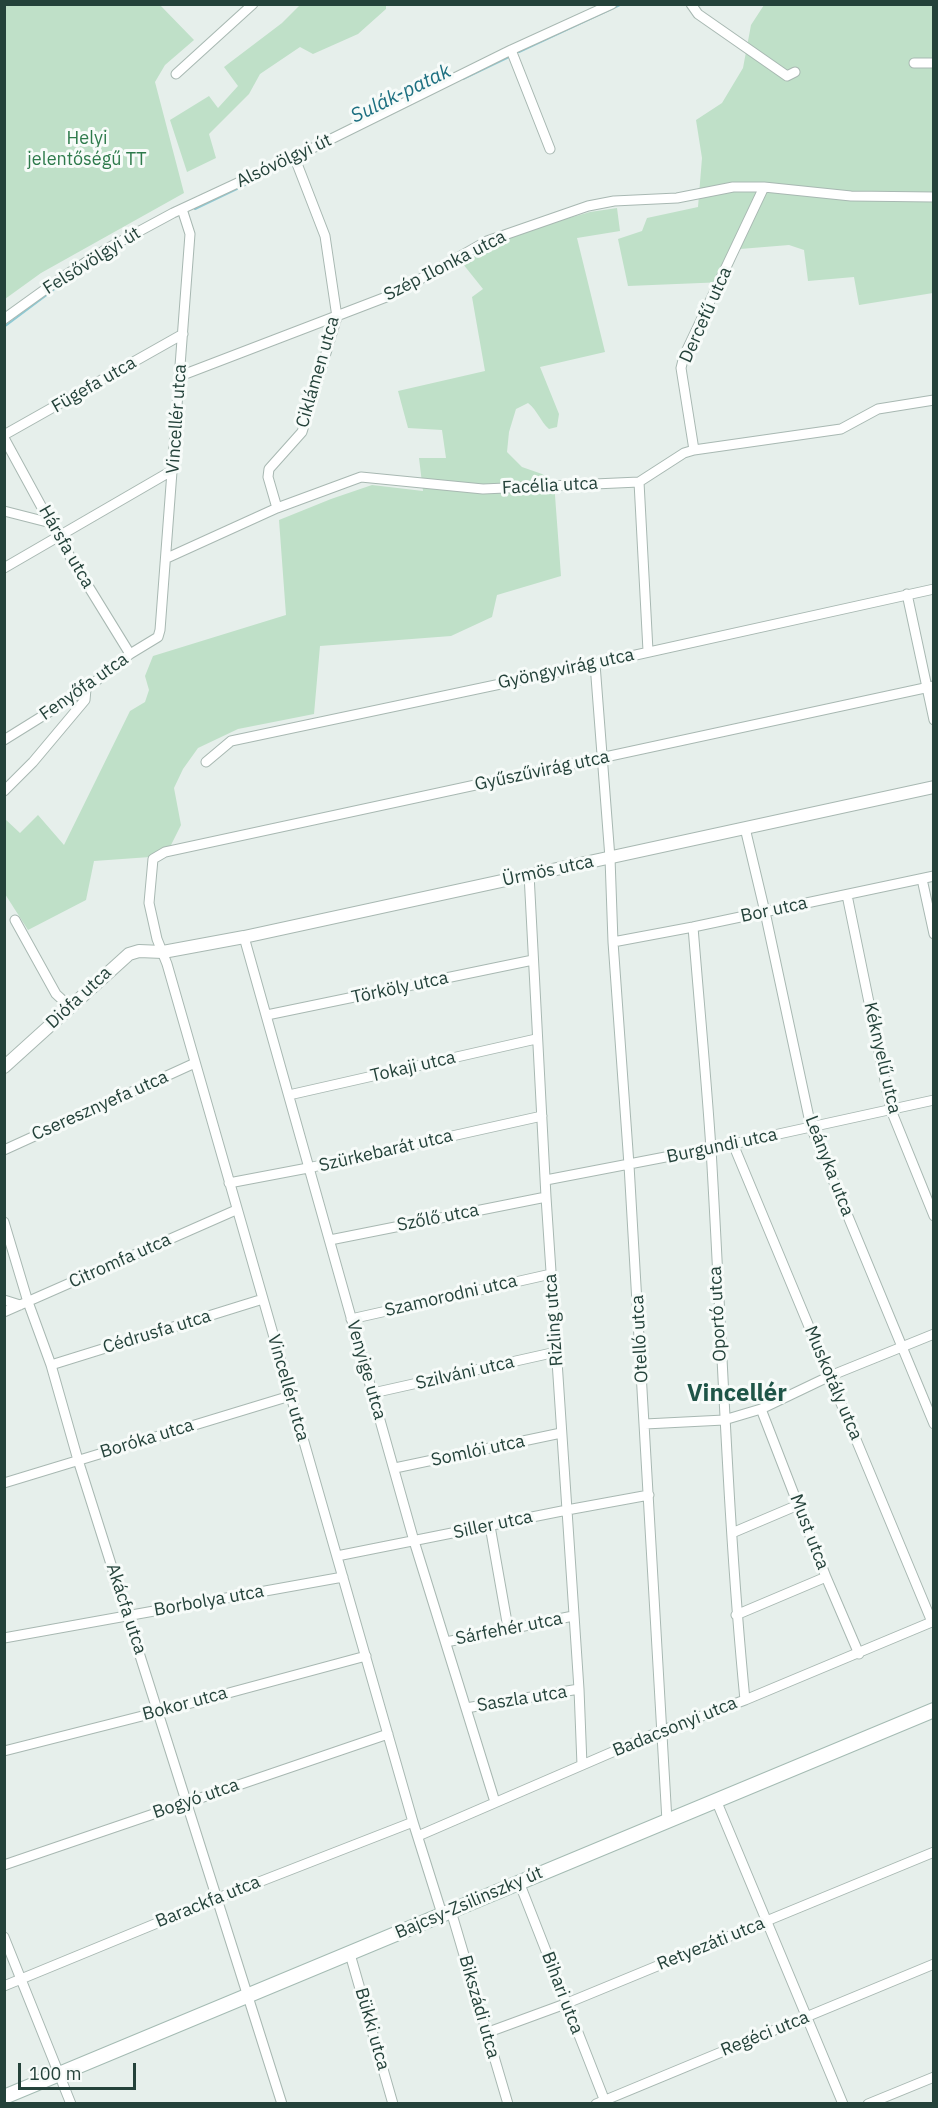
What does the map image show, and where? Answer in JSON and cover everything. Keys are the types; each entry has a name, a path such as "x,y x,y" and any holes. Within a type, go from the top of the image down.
{"main road":[{"name":"Bajcsy-Zsilinszky út","path":"4,2097 933,1710"}],"street":[{"path":"176,74 253,4"},
{"name":"Alsóvölgyi út","path":"182,209 511,50 612,4"},
{"path":"691,4 698,14 787,76 795,72"},
{"path":"511,50 550,149"},
{"path":"914,63 933,63"},
{"name":"Ciklámen utca","path":"277,508 268,469 302,432 337,317 325,236 294,156"},
{"name":"Szép Ilonka utca","path":"180,376 394,294 487,241 588,206 614,201 677,198 734,187 851,196 933,197"},
{"name":"Dercefű utca","path":"694,450 681,368 684,356 764,188"},
{"name":"Felsővölgyi út","path":"4,319 61,278 110,247 182,209"},
{"name":"Vincellér utca","path":"160,630 190,234 182,209"},
{"name":"Fügefa utca","path":"4,437 183,334"},
{"path":"648,651 639,482 684,453 694,450 841,429 878,409 933,400"},
{"name":"Hársfa utca","path":"4,437 58,537 130,654"},
{"path":"4,568 173,470"},
{"name":"Facélia utca","path":"167,558 277,508 361,477 483,489 639,482"},
{"path":"4,511 51,523"},
{"name":"Gyöngyvirág utca","path":"206,762 231,741 595,664 933,588"},
{"path":"907,594 930,687 933,720"},
{"name":"Fenyőfa utca","path":"4,740 86,689 130,654 158,637 160,630"},
{"name":"Otelló utca","path":"595,664 610,858 613,942 645,1424 667,1821"},
{"name":"Gyűszűvirág utca","path":"153,859 165,852 930,687"},
{"path":"4,790 33,762 85,700 86,689"},
{"name":"Ürmös utca","path":"163,952 244,937 933,787"},
{"name":"Leányka utca","path":"745,828 811,1127 933,1424"},
{"name":"Vincellér utca","path":"153,859 149,903 157,939 163,952 413,1822 446,1913"},
{"name":"Rizling utca","path":"529,874 536,1039 579,1689 582,1765"},
{"name":"Bor utca","path":"613,942 933,876"},
{"path":"921,879 933,934"},
{"name":"Kéknyelű utca","path":"846,895 891,1110 933,1216"},
{"path":"15,920 56,994 69,1006"},
{"name":"Oportó utca","path":"693,927 711,1148 736,1615 745,1700"},
{"name":"Venyige utca","path":"244,937 414,1541 495,1802"},
{"name":"Diófa utca","path":"4,1067 129,954 139,951 163,952"},
{"name":"Törköly utca","path":"267,1015 533,960"},
{"name":"Tokaji utca","path":"289,1095 536,1039"},
{"name":"Cseresznyefa utca","path":"4,1149 195,1063"},
{"name":"Burgundi utca","path":"546,1180 733,1144 933,1100"},
{"name":"Szürkebarát utca","path":"229,1183 308,1168 542,1116"},
{"name":"Muskotály utca","path":"733,1144 933,1622"},
{"name":"Szőlő utca","path":"330,1240 546,1197"},
{"name":"Citromfa utca","path":"4,1312 236,1210"},
{"name":"Akácfa utca","path":"4,1222 24,1304 51,1365 78,1460 188,1802 246,1996 282,2103"},
{"name":"Szamorodni utca","path":"351,1318 551,1274"},
{"name":"Cédrusfa utca","path":"51,1365 263,1299"},
{"path":"4,1300 24,1304"},
{"path":"645,1424 724,1420 761,1409 830,1376 933,1334"},
{"name":"Szilváni utca","path":"373,1393 556,1352"},
{"name":"Boróka utca","path":"4,1483 290,1396"},
{"name":"Must utca","path":"761,1409 826,1577 859,1654"},
{"name":"Somlói utca","path":"394,1468 561,1433"},
{"name":"Siller utca","path":"337,1556 649,1495"},
{"path":"732,1533 798,1505"},
{"path":"490,1526 508,1628"},
{"name":"Borbolya utca","path":"4,1638 343,1577"},
{"path":"736,1615 826,1577"},
{"name":"Sárfehér utca","path":"446,1642 573,1616"},
{"name":"Badacsonyi utca","path":"418,1836 661,1731 745,1700 933,1622"},
{"name":"Bokor utca","path":"4,1751 366,1656"},
{"name":"Saszla utca","path":"466,1708 579,1689"},
{"name":"Bogyó utca","path":"4,1865 388,1734"},
{"path":"716,1800 843,2103"},
{"name":"Barackfa utca","path":"4,1986 218,1898 413,1822"},
{"name":"Retyezáti utca","path":"486,2033 565,2004 933,1852"},
{"name":"Bihari utca","path":"519,1882 602,2102"},
{"name":"Bikszádi utca","path":"446,1913 508,2103"},
{"path":"4,1937 71,2103"},
{"name":"Bükki utca","path":"350,1954 393,2103"},
{"name":"Regéci utca","path":"602,2102 933,1964"},
{"path":"868,2103 933,2077"}],"green space":[{"name":"Helyi jelentőségű TT","path":"5,4 160,5 194,40 165,65 155,82 184,193 41,273 5,299"},
{"path":"300,5 386,5 386,9 358,34 313,54 300,47 260,74 249,94 209,134 216,158 187,172 170,120 209,96 218,108 238,86 224,67 282,23"},
{"path":"764,5 933,5 933,293 859,305 854,277 808,281 804,250 789,245 740,249 725,282 628,286 618,239 642,231 647,218 698,207 702,158 696,120 722,103 743,68 751,25"},
{"path":"617,208 620,231 577,238 605,352 540,367 559,414 557,427 549,429 528,403 516,409 509,432 507,452 522,467 542,474 554,482 561,576 497,595 492,617 451,636 320,646 314,714 238,729 198,748 183,769 174,788 181,825 171,845 150,857 94,861 86,900 28,930 5,894 4,818 20,833 38,815 64,845 130,711 145,702 149,690 145,676 153,656 286,615 279,520 372,485 423,491 419,458 446,458 442,430 408,428 398,391 485,371 472,297 483,289 463,264 495,242 590,212"}],"waterway":[{"path":"519,52 622,4"},
{"name":"Sulák-patak","path":"463,79 509,57"},
{"name":"Sulák-patak","path":"195,209 266,175"},
{"name":"Sulák-patak","path":"107,254 125,244"},
{"name":"Sulák-patak","path":"4,327 97,261"}],"district":[{"name":"Vincellér","path":"737,1394"}]}
